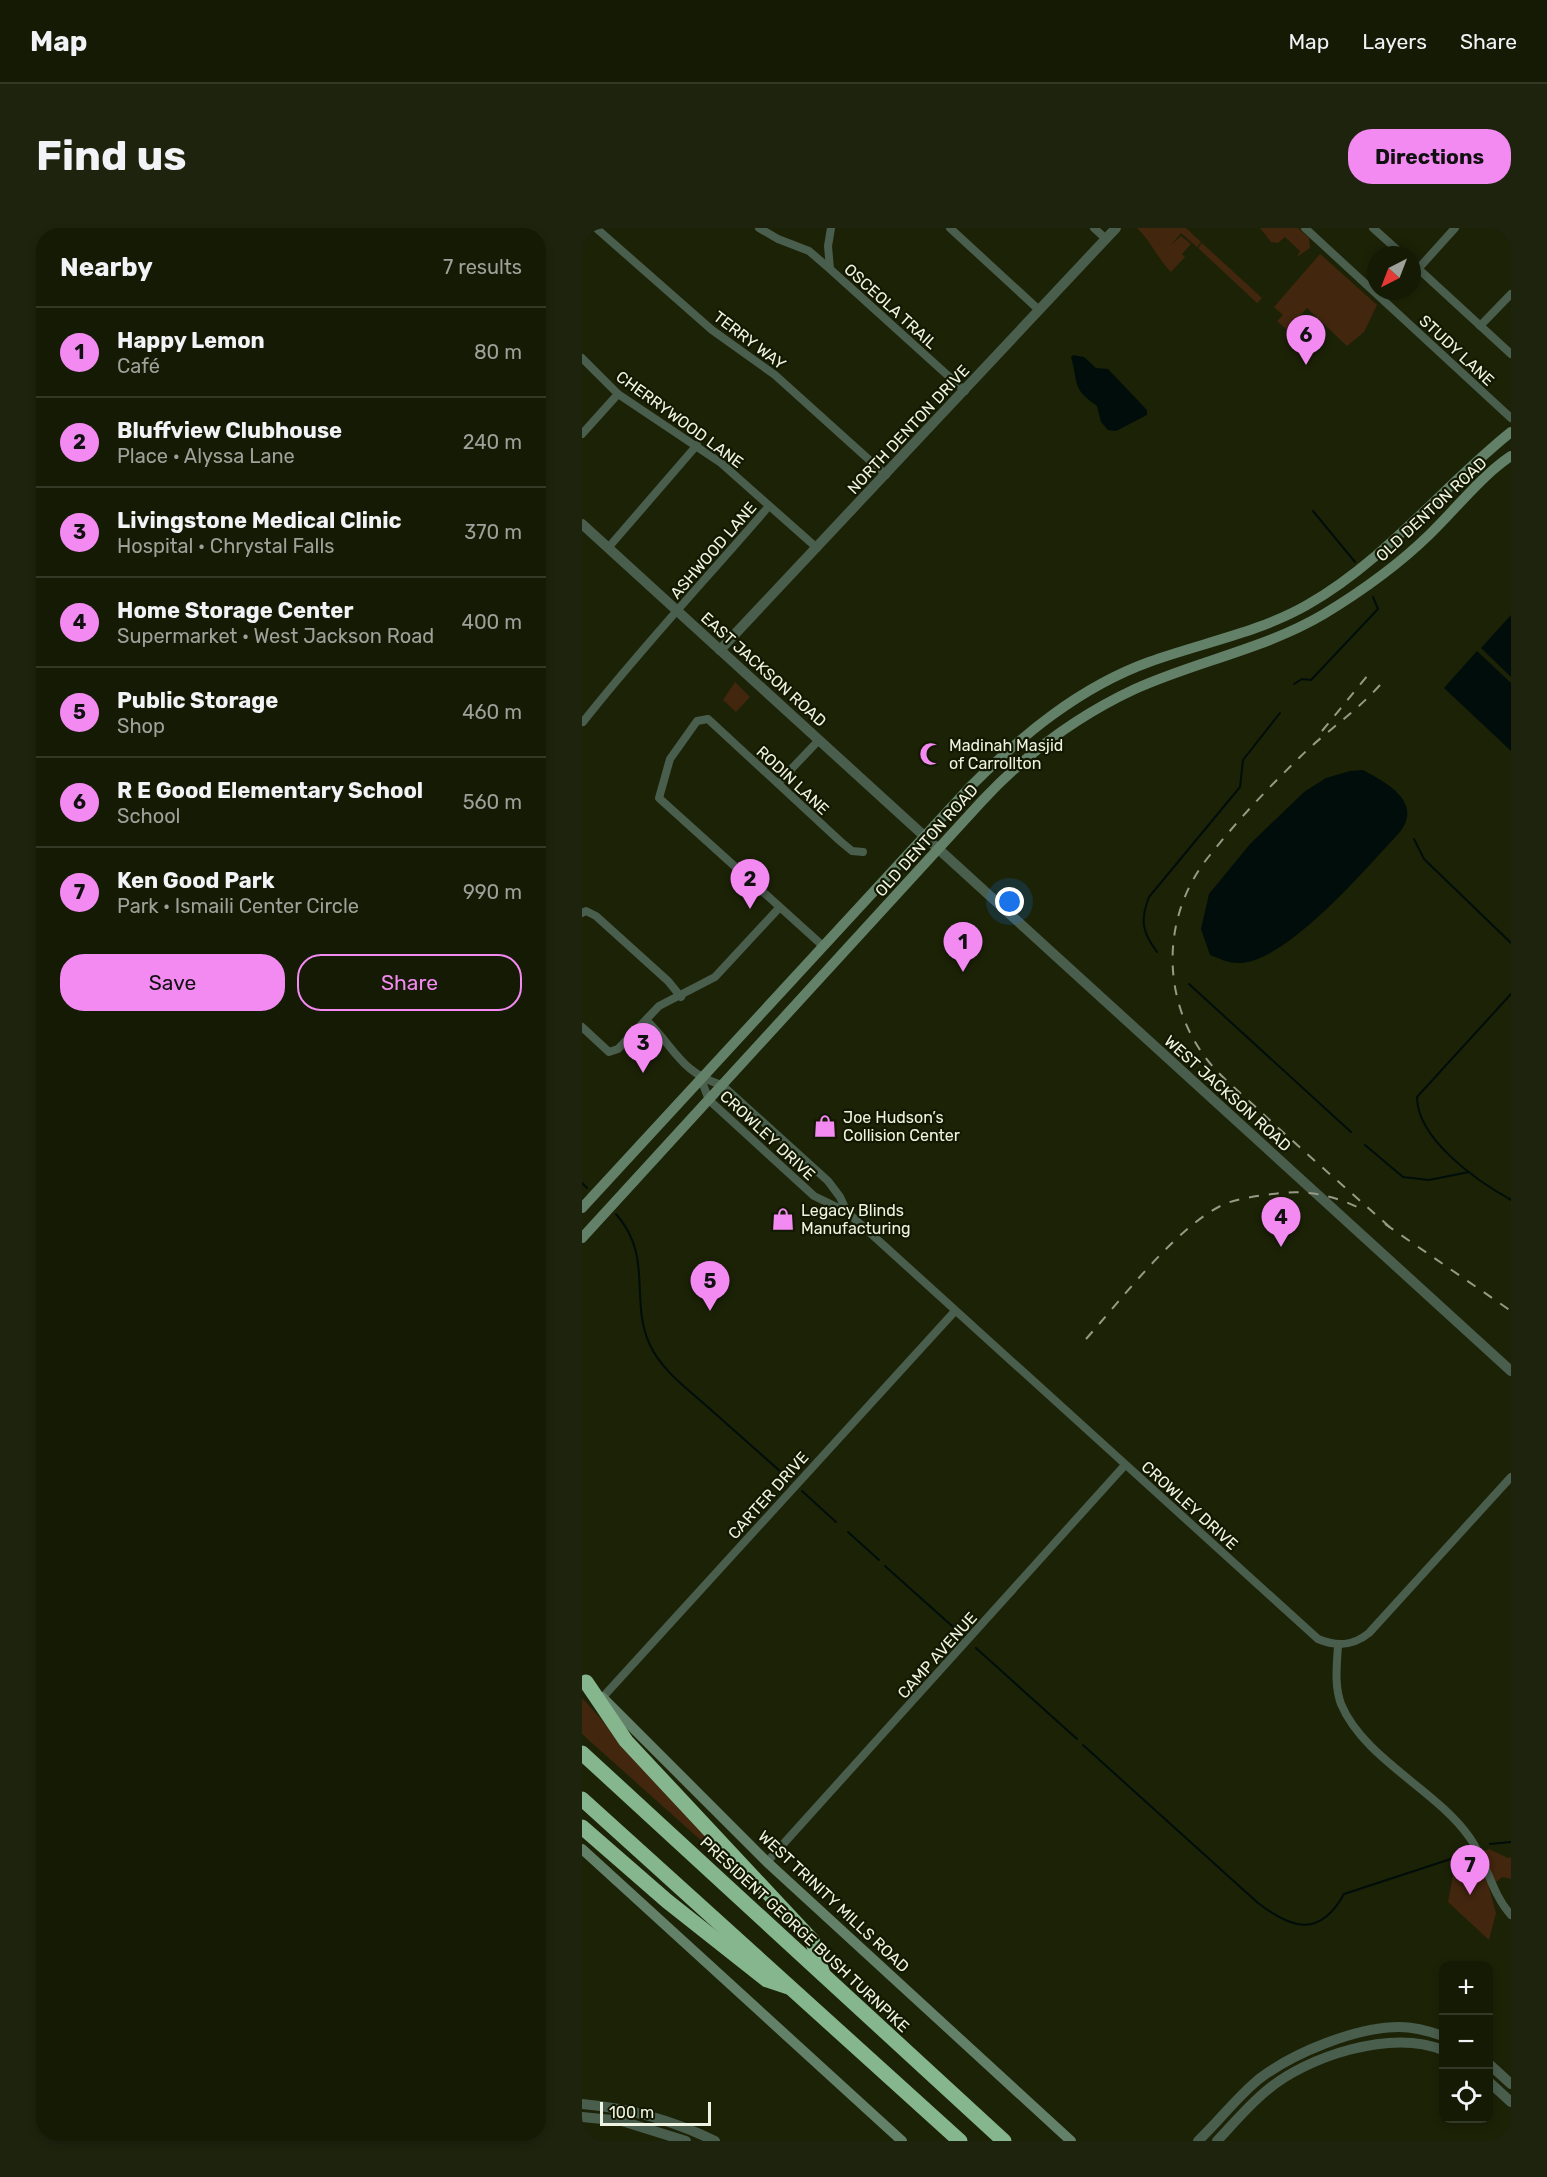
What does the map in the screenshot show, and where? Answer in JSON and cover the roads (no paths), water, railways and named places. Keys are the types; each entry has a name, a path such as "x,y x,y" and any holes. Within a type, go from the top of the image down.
{"highway":[{"path":"584,1680 626,1741 812,1940 824,1976"},
{"name":"PRESIDENT GEORGE BUSH TURNPIKE","path":"582,1753 1004,2141"},
{"path":"582,1799 960,2141"},
{"path":"582,1827 667,1901 767,1980 794,1989"}],"main road":[{"name":"OLD DENTON ROAD","path":"582,1209 822,946 1001,756 1057,712 1099,686 1147,663 1246,631 1306,605 1357,572 1403,532 1465,470 1511,432"},
{"name":"OLD DENTON ROAD","path":"582,1238 996,786 1024,760 1074,723 1134,690 1279,638 1375,582 1422,542 1508,458 1511,450"},
{"path":"1246,631 1251,649"},
{"name":"WEST TRINITY MILLS ROAD","path":"584,1680 767,1862 1071,2141"},
{"path":"582,1850 902,2141"}],"street":[{"name":"TERRY WAY","path":"596,228 711,330 775,375 886,475"},
{"path":"759,228 778,239 808,251 830,269"},
{"name":"OSCEOLA TRAIL","path":"831,228 828,246 830,269 965,391"},
{"path":"950,228 1039,309"},
{"path":"1094,228 1106,239"},
{"name":"NORTH DENTON DRIVE","path":"720,650 1116,228"},
{"name":"STUDY LANE","path":"1305,228 1511,418"},
{"path":"1373,228 1393,246"},
{"path":"1421,260 1455,228"},
{"path":"1421,272 1511,354"},
{"path":"1480,326 1511,294"},
{"name":"CHERRYWOOD LANE","path":"582,358 618,394 697,445 817,548"},
{"path":"582,434 618,394"},
{"path":"608,548 697,445"},
{"name":"ASHWOOD LANE","path":"583,722 628,665 769,506"},
{"name":"EAST JACKSON ROAD","path":"582,524 925,836"},
{"name":"RODIN LANE","path":"779,908 660,798 670,759 697,721 708,719 852,851 863,852"},
{"path":"778,783 819,740"},
{"name":"WEST JACKSON ROAD","path":"925,836 1511,1371"},
{"path":"582,1027 609,1052 625,1044 659,1006 715,977 779,908 822,946"},
{"path":"584,912 596,916 681,996"},
{"path":"647,1021 686,1066 701,1079"},
{"name":"CROWLEY DRIVE","path":"701,1079 722,1085 828,1181 840,1197 847,1212"},
{"name":"CROWLEY DRIVE","path":"701,1079 709,1100 814,1196 847,1212 1308,1631 1318,1639 1338,1645"},
{"name":"CARTER DRIVE","path":"603,1698 955,1311"},
{"name":"CAMP AVENUE","path":"767,1862 1125,1465"},
{"path":"1511,1477 1369,1633 1358,1641 1338,1645 1337,1678 1342,1705 1364,1737 1471,1839 1484,1861 1502,1904 1511,1915"},
{"path":"1198,2141 1259,2080 1294,2057 1382,2028 1421,2029 1439,2035"},
{"path":"1217,2141 1267,2090 1301,2069 1367,2045 1385,2042 1409,2041 1439,2048"},
{"path":"1319,2047 1326,2059"},
{"path":"1294,2057 1301,2069"},
{"path":"1493,2068 1511,2084"},
{"path":"1259,2080 1267,2090"},
{"path":"1493,2086 1511,2102"},
{"path":"582,2104 649,2115 675,2122 715,2141"},
{"path":"582,2117 646,2127 686,2141"}],"waterway":[{"path":"1313,511 1355,562"},
{"path":"1294,684 1302,679 1311,680 1378,609 1373,597"},
{"path":"1157,952 1144,926 1144,912 1149,897 1240,787 1243,760 1280,713"},
{"path":"1414,839 1424,859 1511,943"},
{"path":"1189,984 1351,1132"},
{"path":"1511,994 1417,1097 1420,1113 1438,1143 1466,1170 1511,1200"},
{"path":"1365,1145 1403,1177 1429,1180 1469,1172"},
{"path":"582,1183 587,1188"},
{"path":"616,1214 628,1230 634,1246 638,1262 644,1328 655,1354 677,1380 789,1479"},
{"path":"802,1491 836,1522"},
{"path":"848,1532 879,1560"},
{"path":"885,1566 961,1634"},
{"path":"976,1648 1077,1739"},
{"path":"1083,1745 1258,1903 1283,1919 1294,1923 1305,1925 1315,1923 1335,1908 1344,1894 1466,1854"},
{"path":"1490,1844 1511,1842"}],"railway":[{"path":"1322,731 1368,675"},
{"path":"1380,685 1287,769 1210,855 1194,878 1183,902 1175,928 1173,955 1174,982 1180,1008 1190,1033 1205,1057 1231,1085 1392,1229"},
{"path":"1086,1339 1171,1244 1209,1213 1227,1203 1244,1198 1297,1192 1331,1197 1365,1211"},
{"path":"1385,1224 1511,1311"}],"place":[{"name":"R E Good Elementary School","path":"1306,365"},
{"name":"Madinah Masjid of Carrollton","path":"931,754"},
{"name":"Bluffview Clubhouse","path":"750,909"},
{"name":"Happy Lemon","path":"963,972"},
{"name":"Livingstone Medical Clinic","path":"643,1073"},
{"name":"Joe Hudson’s Collision Center","path":"825,1126"},
{"name":"Legacy Blinds Manufacturing","path":"783,1219"},
{"name":"Home Storage Center","path":"1281,1247"},
{"name":"Public Storage","path":"710,1311"},
{"name":"Ken Good Park","path":"1470,1895"}]}
